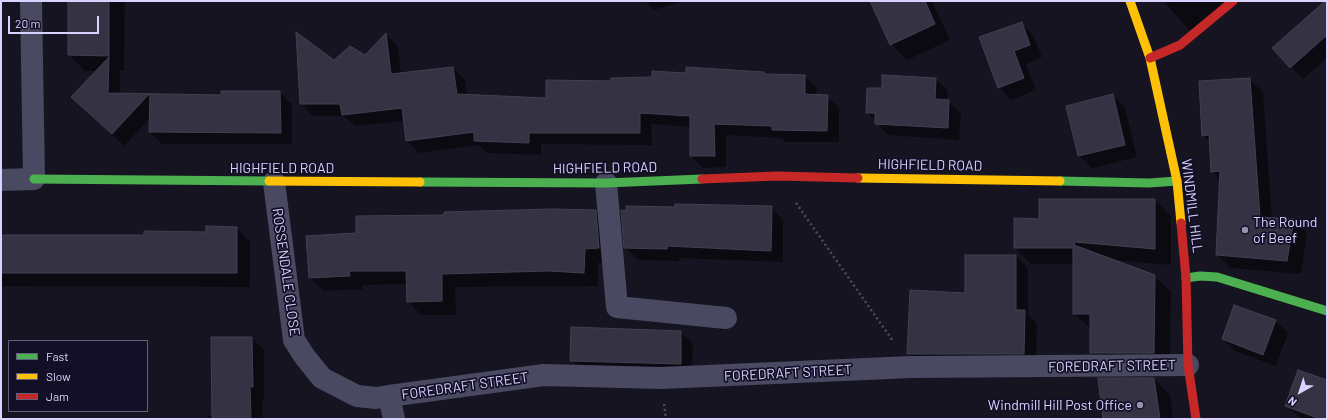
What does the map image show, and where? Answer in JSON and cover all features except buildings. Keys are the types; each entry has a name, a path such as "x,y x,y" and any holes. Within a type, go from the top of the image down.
{"main road":[{"name":"WINDMILL HILL","path":"1130,1 1150,58 1177,180 1186,278 1188,365 1196,419"},
{"path":"1150,58 1166,52 1186,41 1233,1"},
{"name":"HIGHFIELD ROAD","path":"34,179 274,182 606,183 777,176 1149,183 1177,180"},
{"path":"1186,278 1200,276 1217,277 1327,311"}],"street":[{"path":"1,180 34,179 32,1"},
{"name":"ROSSENDALE CLOSE","path":"274,182 294,340 305,357 322,378 357,396 376,398 389,396"},
{"path":"606,183 617,307 726,318"},
{"name":"FOREDRAFT STREET","path":"389,396 544,375 662,378 911,367 1188,365"},
{"path":"389,396 394,419"}],"path":[{"path":"777,176 911,367"}],"traffic: fast":[{"path":"34,179 269,181"},
{"path":"420,182 606,183 702,179"},
{"path":"1060,181 1149,183 1177,181"},
{"path":"1186,278 1200,276 1217,277 1327,311"}],"traffic: slow":[{"path":"1130,1 1150,58 1177,181 1181,223"},
{"path":"858,178 1060,181"},
{"path":"269,181 420,182"}],"traffic: jam":[{"path":"1150,58 1180,45 1233,1"},
{"path":"702,179 777,176 858,178"},
{"path":"1181,223 1186,278 1188,365 1196,419"}],"place":[{"name":"The Round of Beef","path":"1245,230"},
{"name":"Windmill Hill Post Office","path":"1140,405"}]}
